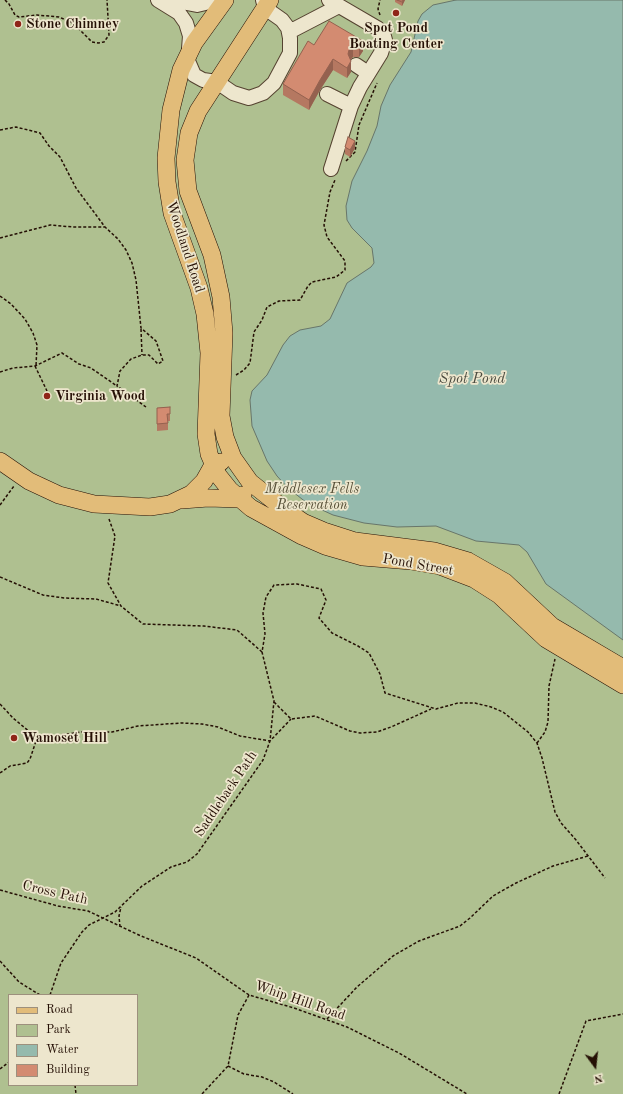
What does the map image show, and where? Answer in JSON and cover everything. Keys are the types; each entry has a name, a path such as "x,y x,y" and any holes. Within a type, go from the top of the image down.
{"main road":[{"name":"Woodland Road","path":"225,0 210,18 188,52 177,81 171,110 166,158 167,182 172,213 199,288 205,314 209,353 206,434 213,465 224,484 239,499"},
{"name":"Woodland Road","path":"236,464 227,443 222,424 224,333 220,288 212,255 189,195 185,164 187,141 193,121 266,3"},
{"name":"Pond Street","path":"0,461 21,477 59,495 94,504 150,507 163,506 180,500 197,489 213,465"},
{"path":"213,465 228,461 236,464"},
{"name":"Pond Street","path":"236,464 250,482 284,509 324,531 366,543 434,551 456,556 482,567 505,582 552,626 623,668"},
{"path":"239,499 247,491 250,482"},
{"name":"Pond Street","path":"180,500 208,498 239,499 302,536 333,549 363,556 429,564 467,575 499,595 536,631 558,647 623,685"}],"street":[{"path":"158,0 178,13 186,23 190,36 188,64 194,75 202,80 216,82 233,93 245,98 255,97 274,83 288,58 290,48 289,32 282,20 266,3"},
{"path":"171,0 197,5 218,0"},
{"path":"289,32 334,3 377,28 384,35 384,45 374,75 351,106 333,174"},
{"path":"356,65 374,75"},
{"path":"327,94 351,106"}],"path":[{"path":"5,0 15,15 19,17 48,15 59,17 73,23 92,42 98,43 104,42 109,35 107,0"},
{"path":"380,0 378,10 381,19"},
{"path":"344,162 352,157 355,152 359,125 374,75"},
{"path":"0,130 16,127 40,133 49,146 60,157 76,188 105,227 118,239 132,262 141,328 142,355"},
{"path":"222,379 234,376 244,370 250,363 254,332 262,320 267,306 279,301 300,300 312,282 336,277 345,270 345,261 331,243 325,232 325,217 333,174"},
{"path":"0,238 50,225 73,228 105,227"},
{"path":"0,296 11,304 25,319 33,333 37,345 38,358 35,366 47,391"},
{"path":"117,386 120,371 131,359 142,355 148,355 158,364 163,361 156,341 141,328"},
{"path":"0,372 13,368 35,366 62,353 79,364 91,368 146,407"},
{"path":"0,505 21,477"},
{"path":"109,514 115,536 108,583 121,606 143,624 204,626 237,630 262,652"},
{"path":"0,577 43,595 64,598 96,599 121,606"},
{"path":"262,652 265,634 263,613 266,598 274,585 297,584 321,589 326,600 319,618 332,633 369,653 380,674 385,693 431,709 440,709 462,703 475,703 491,707 513,720 537,743 554,812 605,878"},
{"path":"537,743 545,732 548,722 549,686 558,647"},
{"name":"Saddleback Path","path":"50,994 61,963 89,925 104,918 120,907 142,886 171,867 187,862 197,854 263,760 270,741 274,701 262,652"},
{"path":"274,701 291,719"},
{"path":"0,704 12,718 37,738 82,732 112,732 138,726 181,723 202,724 218,727 240,736 270,741 291,719 315,716 350,731 376,732 431,709"},
{"path":"0,773 10,766 27,762 30,759 37,738"},
{"path":"327,1019 357,987 393,956 419,941 460,926 493,896 516,883 553,866 588,856"},
{"name":"Cross Path","path":"0,890 58,906 88,911 104,918"},
{"path":"120,907 120,927"},
{"name":"Whip Hill Road","path":"104,918 120,927 196,958 249,995 327,1019 399,1053 467,1094"},
{"path":"0,961 19,982 38,994"},
{"path":"202,1094 228,1066 238,1015 249,995"},
{"path":"559,1094 586,1021 623,1014"},
{"path":"0,1069 8,1063"},
{"path":"228,1066 244,1074 262,1077 274,1082 293,1094"}],"green space":[{"name":"Middlesex Fells Reservation","path":"0,0 623,0 623,1094 0,1094"}],"water":[{"name":"Spot Pond","path":"456,0 623,0 623,640 546,584 527,552 519,545 476,541 436,526 397,527 364,523 333,515 307,503 288,488 277,476 267,461 252,426 250,400 252,391 267,375 283,345 290,336 300,330 321,326 330,319 347,283 371,267 374,263 372,248 352,228 347,220 346,206 352,181 367,151 377,126 381,106 390,85 411,52 418,21 422,14 433,5"}],"building":[{"path":"329,21 363,41 359,47 353,47 349,50 348,54 351,61 347,68 333,59 309,100 283,84 308,41 314,45"},
{"path":"348,137 355,141 350,150 345,147"},
{"path":"170,407 170,414 167,414 168,423 157,424 157,408"}],"place":[{"name":"Spot Pond Boating Center","path":"396,13"},
{"name":"Stone Chimney","path":"18,24"},
{"name":"Virginia Wood","path":"47,396"},
{"name":"Wamoset Hill","path":"14,738"}]}
